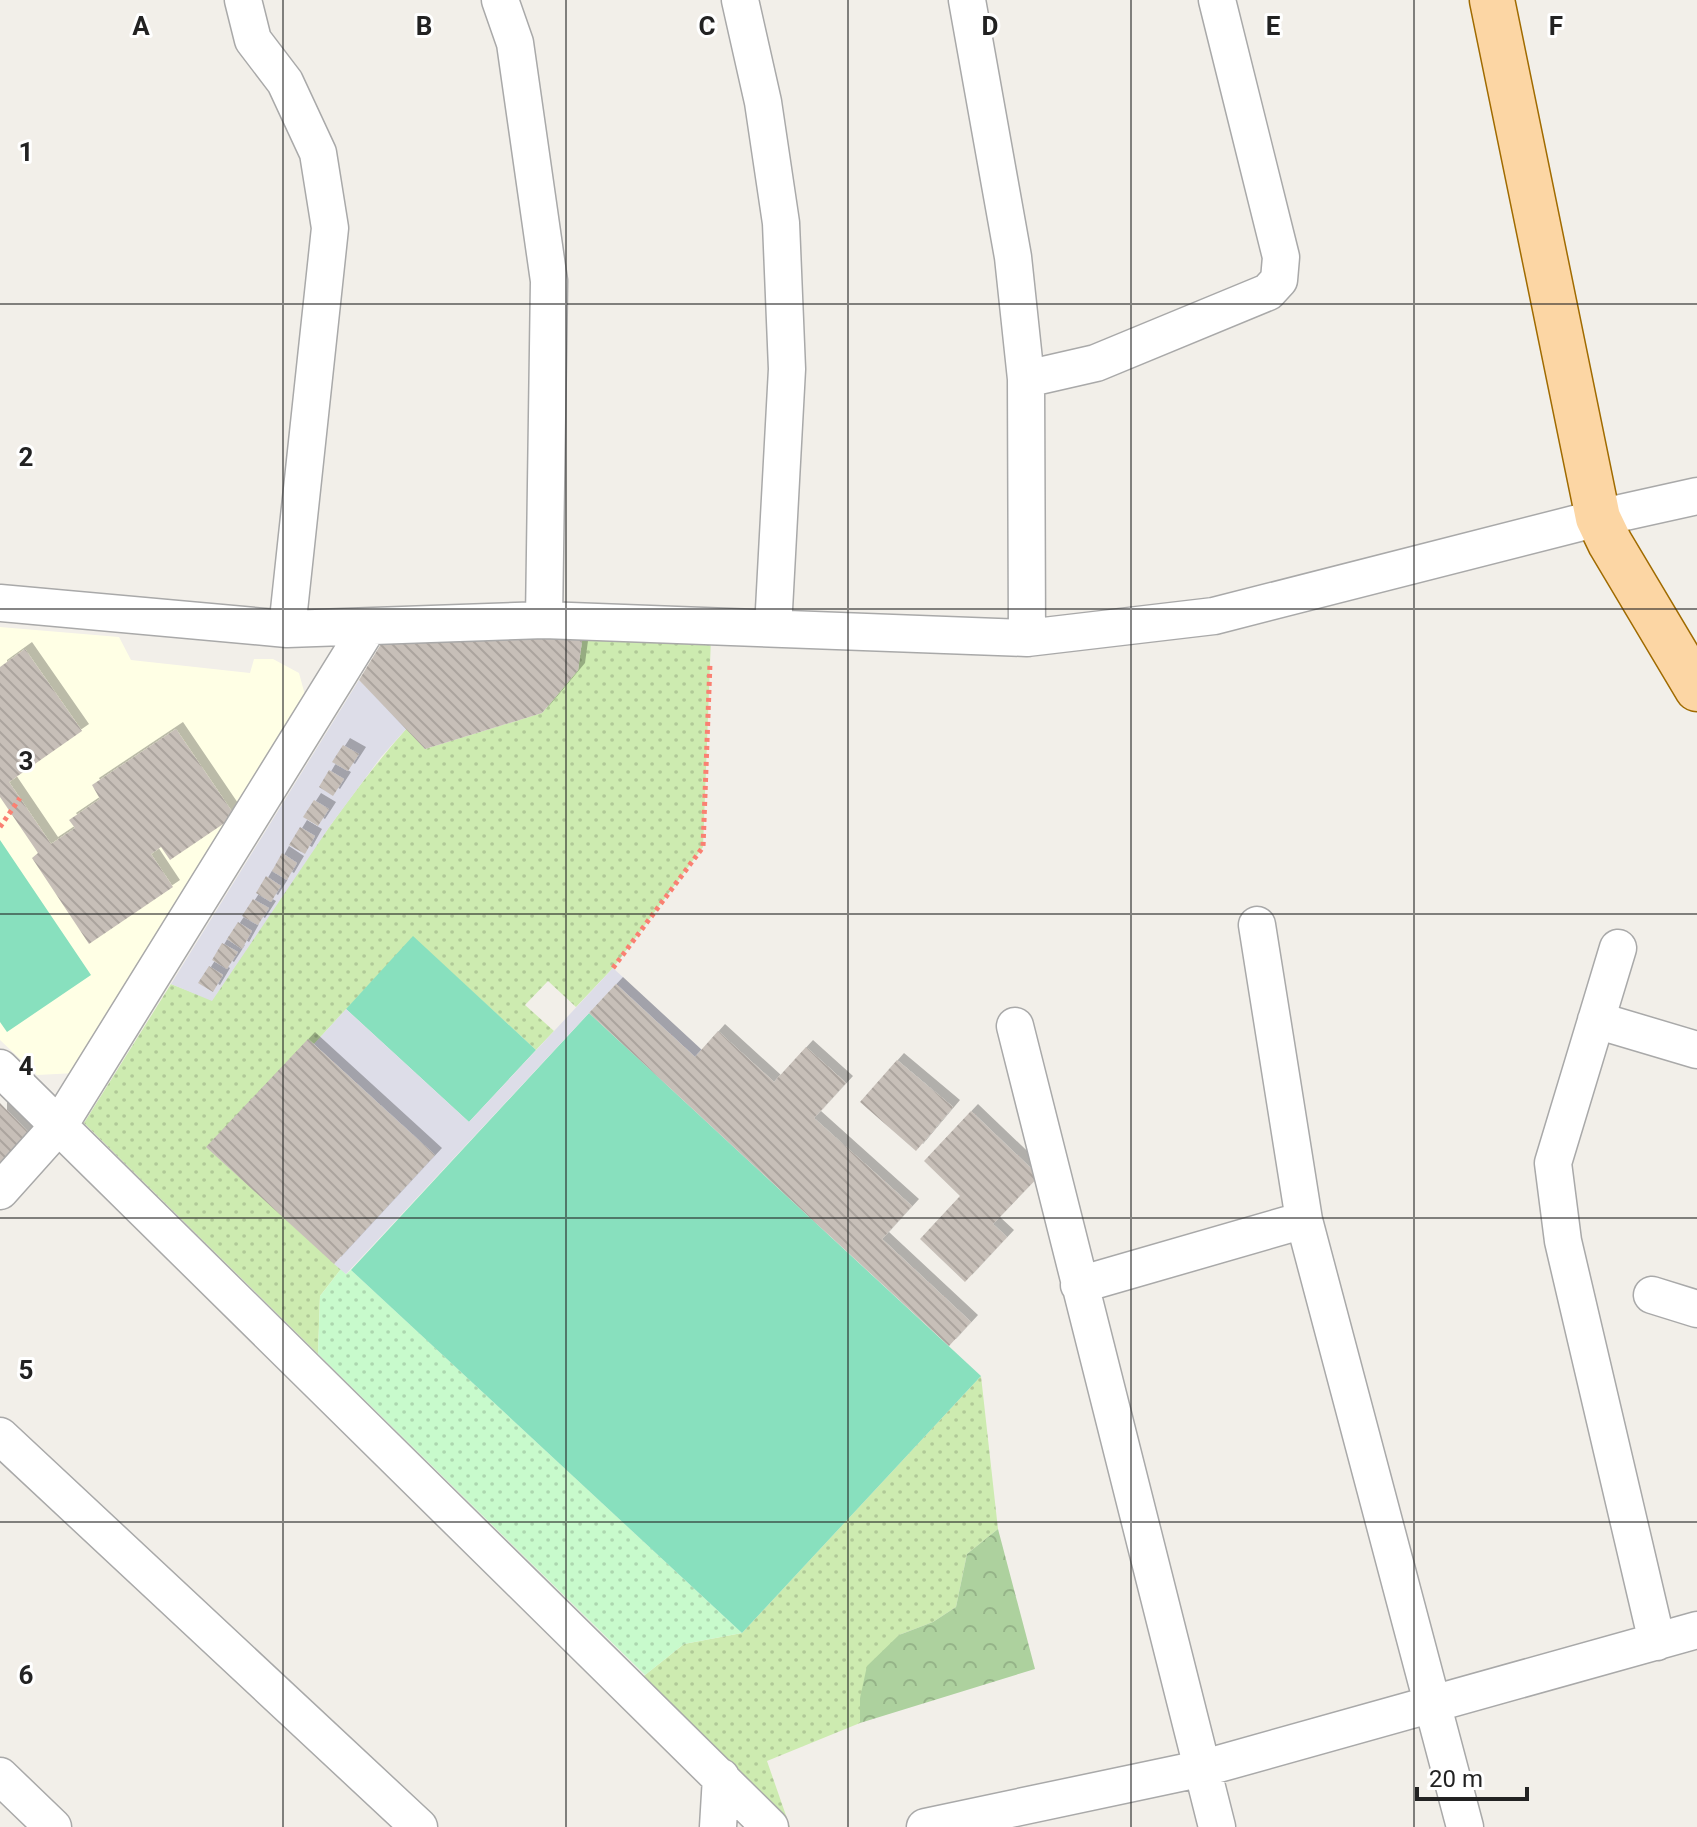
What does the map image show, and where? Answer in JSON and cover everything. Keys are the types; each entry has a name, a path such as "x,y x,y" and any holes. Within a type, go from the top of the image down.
{"main road":[{"path":"1492,0 1598,518 1697,689"}],"street":[{"path":"243,0 253,40 285,82 318,153 330,228 287,629"},
{"path":"500,0 515,43 549,281 544,620"},
{"path":"740,0 763,102 781,223 787,369 773,628"},
{"path":"967,0 1013,257 1026,379 1027,638"},
{"path":"1026,379 1096,363 1268,292 1279,280 1281,257 1217,0"},
{"path":"0,603 287,629 544,620 1027,638 1214,616 1598,518 1697,496"},
{"path":"0,1191 60,1124 368,627"},
{"path":"1257,925 1304,1220 1465,1827"},
{"path":"1618,948 1553,1163 1563,1241 1657,1642"},
{"path":"1596,1020 1697,1050"},
{"path":"1015,1026 1217,1827"},
{"path":"0,1068 770,1827"},
{"path":"1079,1285 1304,1220"},
{"path":"1652,1295 1697,1309"},
{"path":"0,1436 419,1827"},
{"path":"941,1825 1204,1768 1697,1630"},
{"path":"0,1776 53,1827"},
{"path":"718,1827 721,1777"}],"path":[{"path":"613,968 703,847 711,626"},
{"path":"0,827 20,798"}],"shaded area":[{"path":"0,627 119,637 131,660 250,673 254,659 273,659 299,673 308,706 76,1073 37,1075 0,1040"},
{"path":"359,680 407,728 381,757 330,826 212,1001 171,984"},
{"path":"613,968 702,1050 695,1057 616,984 346,1274 334,1264 434,1155 314,1044 346,1009 469,1122"}],"green space":[{"path":"585,621 711,638 703,847 613,968 576,1007 548,981 525,1005 554,1031 536,1050 413,937 314,1044 308,1040 207,1147 341,1269 320,1296 318,1354 84,1123 171,984 212,1000 329,827 407,728 425,749 542,713 578,670"},
{"path":"0,840 91,975 7,1032 0,1022"},
{"path":"413,936 536,1050 469,1122 346,1009"},
{"path":"589,1013 981,1376 742,1633 351,1270"},
{"path":"341,1269 346,1274 351,1270 742,1633 684,1644 645,1675 318,1354 320,1296"},
{"path":"981,1376 998,1529 967,1554 956,1607 933,1622 899,1635 860,1698 860,1723 767,1761 790,1827 769,1827 632,1689 684,1644 742,1633"},
{"path":"998,1529 1035,1669 860,1723 860,1698 867,1666 899,1635 933,1622 956,1607 967,1554"}],"building":[{"path":"583,633 578,670 542,713 425,749 359,680 381,644"},
{"path":"25,649 82,731 9,782 51,844 75,828 69,820 100,799 92,785 176,729 235,816 170,860 161,847 151,854 173,887 89,944 32,858 38,853 0,797 0,667"},
{"path":"343,745 359,754 348,771 332,762"},
{"path":"329,770 344,779 333,796 319,787"},
{"path":"314,800 329,809 318,826 303,817"},
{"path":"300,827 315,836 305,854 289,845"},
{"path":"282,853 297,863 287,880 272,871"},
{"path":"266,876 281,886 271,902 256,893"},
{"path":"253,899 269,908 258,925 242,916"},
{"path":"238,922 252,931 242,949 227,939"},
{"path":"222,943 238,952 227,969 212,960"},
{"path":"209,966 223,975 213,992 198,983"},
{"path":"616,984 695,1057 718,1031 774,1082 806,1047 846,1083 814,1118 912,1206 882,1239 971,1322 949,1346 589,1013"},
{"path":"308,1039 435,1155 334,1264 206,1147"},
{"path":"897,1060 953,1107 916,1151 860,1102"},
{"path":"0,1103 33,1137 0,1169"},
{"path":"971,1111 1039,1176 993,1224 1007,1237 965,1282 920,1239 960,1196 924,1161"}]}
